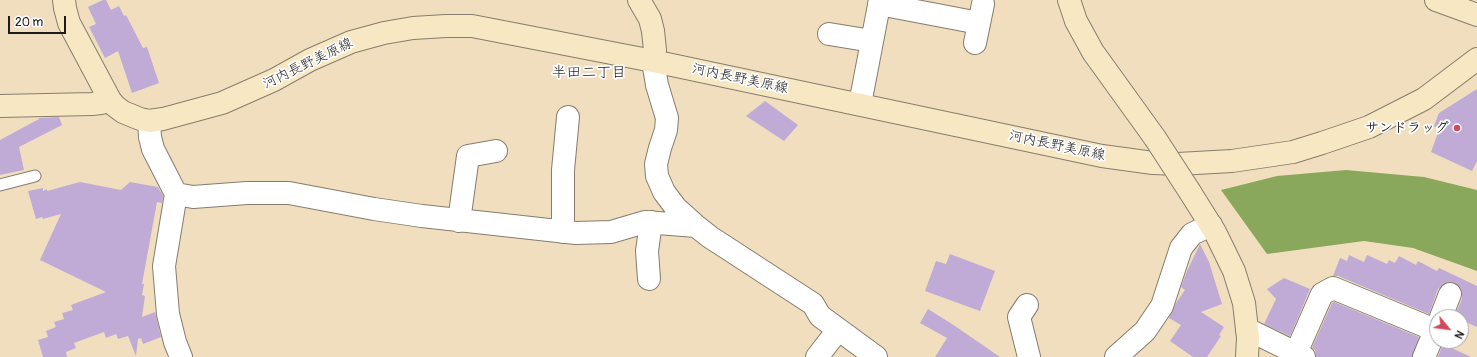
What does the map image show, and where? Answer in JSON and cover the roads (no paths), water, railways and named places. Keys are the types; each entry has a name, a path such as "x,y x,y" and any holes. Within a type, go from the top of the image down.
{"main road":[{"path":"0,106 92,104 110,100 69,23 64,8 64,0"},
{"path":"639,0 650,19 653,31 655,50 653,61"},
{"path":"1069,0 1076,21 1093,52 1155,138 1190,192 1211,225 1234,271 1244,303 1247,329 1247,357"},
{"path":"1436,0 1471,9"},
{"name":"河内長野美原線","path":"110,100 123,112 140,119 149,121 163,119 222,103 274,80 310,60 351,42 384,33 413,28 472,26 653,61 1117,158 1153,163 1178,164 1232,162 1293,152 1368,127 1424,99 1477,59"}],"street":[{"path":"860,104 880,2 979,24"},
{"path":"829,34 872,41"},
{"path":"653,61 657,85 667,118 666,130 656,164 658,176 664,192 672,203 710,237 813,304 820,316 876,357"},
{"path":"563,232 563,170 568,117"},
{"path":"149,121 150,137 153,149 176,194 164,266 168,314 175,342 181,357"},
{"path":"459,221 468,156 496,151"},
{"path":"176,194 193,197 246,193 289,193 374,209 459,221 563,232 611,232 644,222 696,226"},
{"path":"649,279 646,251 651,222"},
{"path":"1116,357 1145,331 1162,306 1181,248 1192,234 1211,225"},
{"path":"1247,329 1300,355 1322,294 1333,288 1429,321"},
{"path":"1444,309 1450,294"},
{"path":"1026,305 1019,317 1029,357"},
{"path":"818,357 838,330"},
{"path":"1424,357 1429,345"}],"lane":[{"path":"0,185 35,176"}],"place":[{"name":"サンドラッグ","path":"1457,128"}],"district":[{"name":"半田二丁目","path":"589,73"}]}
